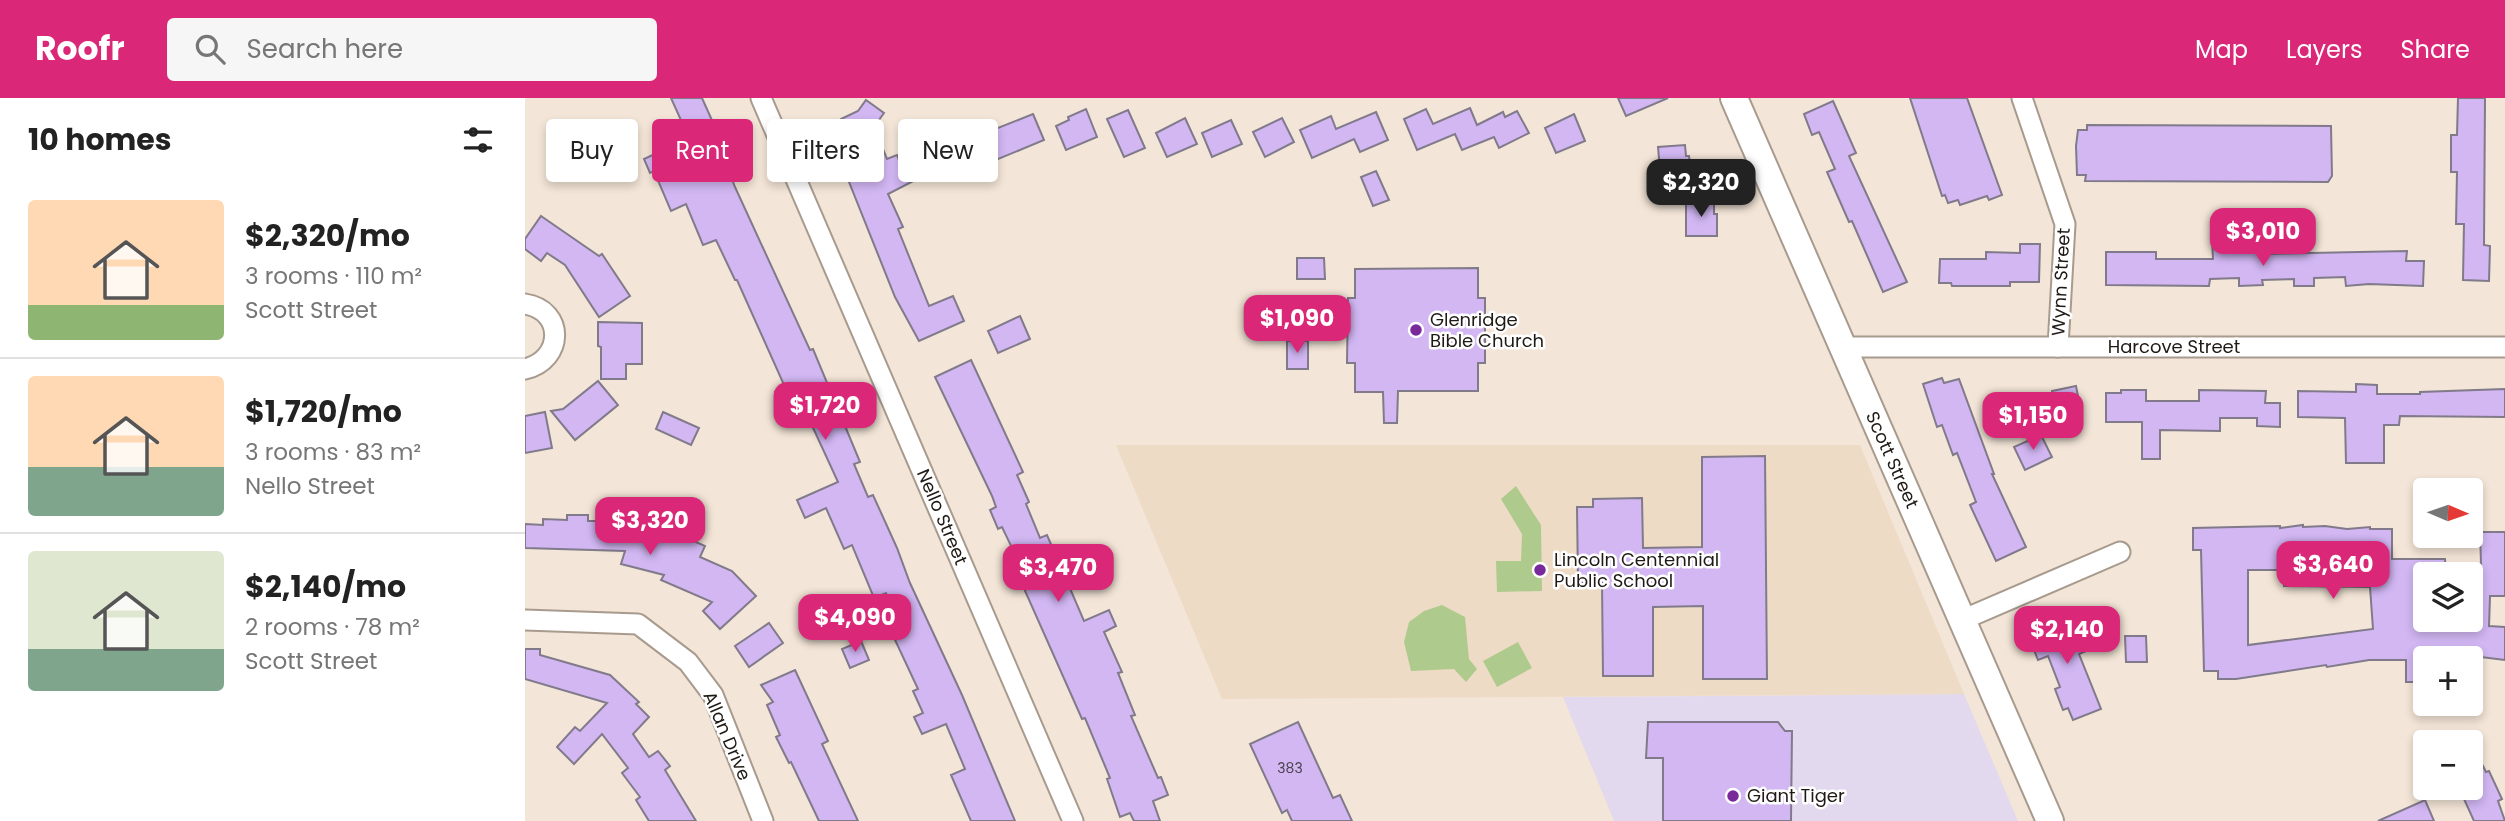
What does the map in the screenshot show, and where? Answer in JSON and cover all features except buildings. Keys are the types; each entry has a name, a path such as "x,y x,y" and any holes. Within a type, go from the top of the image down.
{"main road":[{"name":"Scott Street","path":"1734,98 2050,821"}],"street":[{"name":"Nello Street","path":"761,98 1073,821"},
{"name":"Wynn Street","path":"2022,98 2065,224 2058,347"},
{"path":"525,304 542,310 549,317 555,338 546,359 525,369"},
{"name":"Harcove Street","path":"1843,347 2505,347"},
{"path":"1962,620 2120,552"},
{"name":"Allan Drive","path":"525,620 638,624 688,662 713,695 763,821"}],"shaded area":[{"name":"Lincoln Centennial Public School","path":"1116,445 1860,445 1964,694 1222,699"},
{"path":"1964,694 2018,821 1614,821 1563,697"}],"green space":[{"path":"1516,486 1541,525 1542,591 1497,592 1496,561 1521,561 1522,534 1501,499"},
{"path":"1442,605 1465,617 1469,659 1477,669 1466,682 1454,669 1411,671 1404,642 1409,622 1424,611"},
{"path":"1518,642 1532,668 1497,687 1483,661"}],"place":[{"name":"Glenridge Bible Church","path":"1416,330"},
{"name":"Lincoln Centennial Public School","path":"1540,570"},
{"name":"Giant Tiger","path":"1733,796"}]}
